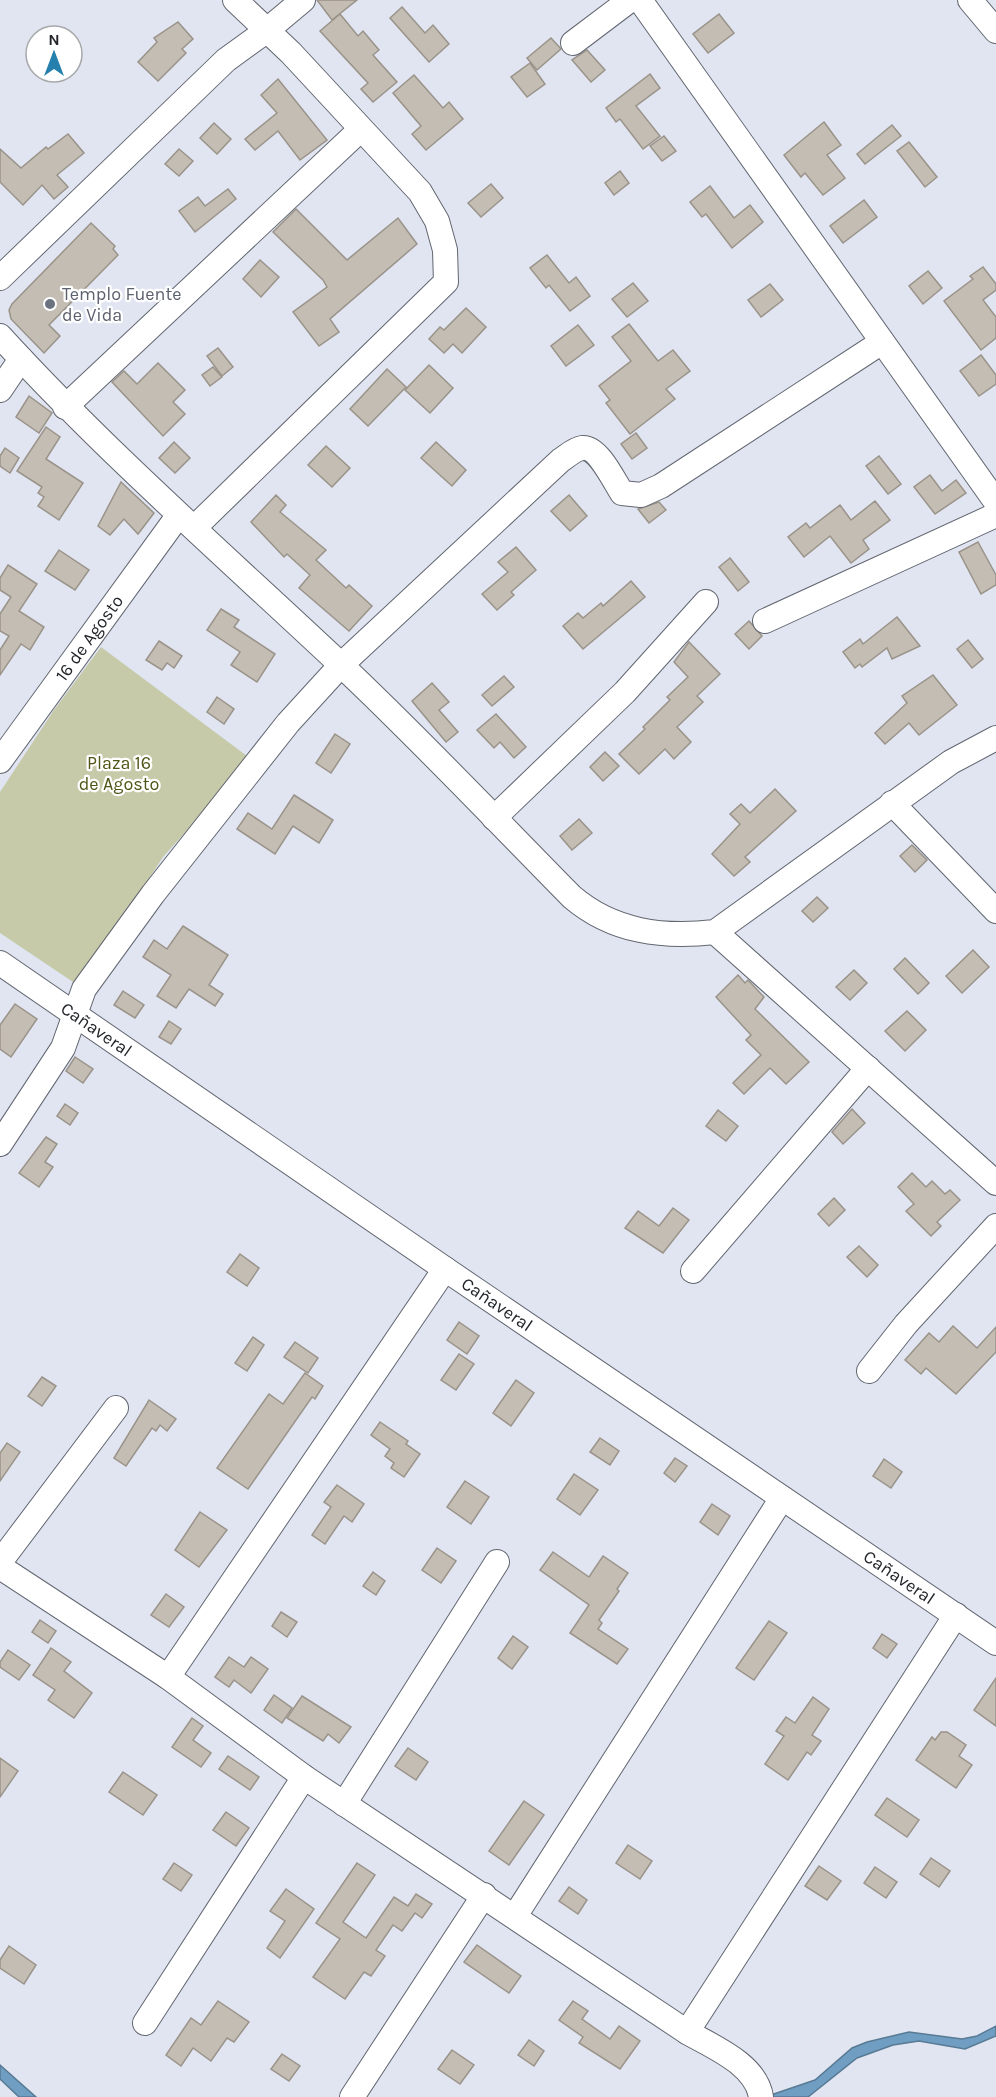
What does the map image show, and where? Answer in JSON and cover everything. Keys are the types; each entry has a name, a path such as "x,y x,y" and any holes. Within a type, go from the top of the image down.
{"street":[{"name":"16 de Agosto","path":"0,761 186,522 446,282 445,250 431,211 420,192 360,130 291,53 235,0"},
{"path":"0,278 226,60 303,0"},
{"path":"573,43 630,0"},
{"path":"640,0 996,502"},
{"path":"970,0 996,31"},
{"path":"65,407 360,130"},
{"path":"0,336 65,407 340,665 592,913 626,928 681,936 715,932 951,762 996,738"},
{"path":"0,1144 63,1047 73,1014 84,989 153,894 288,723 340,665 561,460 579,448 589,448 596,454 622,493 641,495 661,486 882,342"},
{"path":"0,390 21,359"},
{"path":"765,621 996,515"},
{"path":"494,818 625,692 706,602"},
{"path":"892,803 996,911"},
{"path":"715,932 996,1183"},
{"name":"Cañaveral","path":"0,963 444,1269 996,1643"},
{"path":"693,1271 868,1068"},
{"path":"869,1371 906,1324 996,1226"},
{"path":"168,1677 444,1269"},
{"path":"0,1562 116,1408"},
{"path":"515,1916 782,1498"},
{"path":"344,1804 497,1562"},
{"path":"0,1567 168,1677 344,1804 687,2032 732,2058 746,2070 760,2093"},
{"path":"687,2032 956,1615"},
{"path":"144,2023 304,1777"},
{"path":"352,2097 484,1895"}],"green space":[{"name":"Plaza 16 de Agosto","path":"101,647 251,759 163,857 79,986 0,933 0,792 54,710"}],"water":[{"path":"996,2026 996,2036 965,2049 919,2041 893,2045 857,2058 808,2097 765,2097 815,2080 852,2048 867,2042 909,2032 962,2039 977,2036"},
{"path":"0,2065 36,2097 19,2097 0,2079"}],"building":[{"path":"317,0 357,0 332,20"},
{"path":"402,7 425,33 433,25 449,44 429,62 390,18"},
{"path":"340,14 358,36 363,31 379,50 373,55 397,82 373,102 361,89 368,83 320,31"},
{"path":"719,14 734,33 708,53 693,34"},
{"path":"178,22 193,39 182,49 186,53 158,81 138,62 157,42 154,38"},
{"path":"551,38 561,49 537,70 527,58"},
{"path":"587,50 605,70 591,82 572,60"},
{"path":"530,63 545,84 527,97 511,77"},
{"path":"650,74 660,88 636,106 660,136 643,149 620,119 616,122 606,108"},
{"path":"414,75 443,108 449,102 463,119 426,150 412,134 421,126 393,93"},
{"path":"278,79 327,140 300,160 278,131 255,150 245,139 277,113 261,95"},
{"path":"824,122 841,145 827,155 845,178 823,195 805,173 801,177 784,155"},
{"path":"214,123 231,139 217,154 200,138"},
{"path":"892,125 901,136 865,164 857,154"},
{"path":"68,134 84,153 57,175 68,187 54,199 42,185 23,205 0,182 0,149 21,168 46,147 48,149"},
{"path":"664,136 676,151 662,161 650,146"},
{"path":"909,142 937,177 925,187 897,151"},
{"path":"179,149 193,161 179,176 165,164"},
{"path":"620,171 629,183 614,195 605,183"},
{"path":"491,184 503,198 481,217 468,203"},
{"path":"710,186 734,218 750,205 763,222 732,248 706,214 702,217 690,202"},
{"path":"228,189 236,199 195,232 179,211 198,197 205,206"},
{"path":"864,200 877,217 843,243 830,226"},
{"path":"296,209 347,260 398,218 417,244 330,319 339,332 319,346 293,312 327,287 323,280 273,232"},
{"path":"91,223 115,246 113,249 118,255 49,325 60,336 44,353 11,319 9,310 12,304"},
{"path":"547,255 569,283 576,277 590,296 570,311 549,285 546,288 530,268"},
{"path":"260,260 279,277 261,297 243,279"},
{"path":"983,267 996,284 996,290 983,300 996,317 996,338 981,350 944,301 973,279 970,276"},
{"path":"928,271 942,288 923,304 909,286"},
{"path":"633,283 648,301 627,317 612,299"},
{"path":"770,284 783,300 761,317 748,300"},
{"path":"466,308 486,327 462,353 453,344 444,353 429,339 440,327 444,330"},
{"path":"629,324 658,361 673,350 690,371 666,389 675,399 630,434 606,403 610,400 599,386 631,361 612,337"},
{"path":"578,325 594,345 566,366 551,346"},
{"path":"218,348 233,367 222,376 207,356"},
{"path":"981,355 996,375 996,384 979,396 960,371"},
{"path":"158,363 185,390 173,402 185,414 163,436 112,382 124,371 137,384"},
{"path":"429,365 453,388 430,413 405,390"},
{"path":"213,367 222,377 210,386 202,375"},
{"path":"387,369 406,387 368,426 350,409"},
{"path":"29,396 52,413 39,433 16,417"},
{"path":"46,427 60,437 46,459 83,483 59,520 38,506 44,497 38,493 42,487 17,471"},
{"path":"636,433 647,448 632,459 621,444"},
{"path":"174,442 190,458 175,473 159,458"},
{"path":"436,442 466,470 452,486 421,458"},
{"path":"326,446 350,468 332,487 308,465"},
{"path":"5,448 19,458 10,473 0,466 0,456"},
{"path":"879,456 901,484 888,494 866,466"},
{"path":"930,475 942,491 956,480 966,493 935,514 914,487"},
{"path":"121,482 154,513 138,534 124,519 110,535 98,526"},
{"path":"276,495 286,505 280,512 326,550 316,560 346,588 349,585 372,606 349,631 299,588 310,575 287,554 284,557 251,522"},
{"path":"569,495 587,516 570,531 551,511"},
{"path":"875,501 890,520 863,540 869,549 851,563 830,536 804,557 788,537 806,523 810,528 840,505 851,520"},
{"path":"659,502 666,510 649,523 638,509"},
{"path":"978,542 996,575 996,585 981,594 959,552"},
{"path":"516,547 536,570 511,592 514,595 497,610 482,594 508,572 498,562"},
{"path":"59,550 89,570 75,590 45,571"},
{"path":"730,558 749,582 738,591 719,567"},
{"path":"8,565 37,584 19,611 44,627 30,650 21,644 0,675 0,650 9,636 0,631 0,614 11,597 0,590 0,578"},
{"path":"631,581 645,597 583,649 563,626 578,613 583,618 601,603 603,606"},
{"path":"221,609 239,620 234,627 275,654 257,682 231,665 240,652 207,630"},
{"path":"897,617 920,646 892,659 887,648 862,667 860,664 855,668 843,652 860,639 863,644"},
{"path":"749,621 762,636 749,649 735,634"},
{"path":"968,640 983,659 972,668 957,649"},
{"path":"159,641 182,656 174,668 167,663 162,670 146,660"},
{"path":"689,642 720,674 697,696 703,702 677,727 691,742 674,759 665,749 639,774 619,754 645,729 643,727 670,700 667,697 688,677 674,662"},
{"path":"933,675 957,705 919,735 909,723 885,744 875,733 907,703 902,696"},
{"path":"504,676 514,687 492,706 482,695"},
{"path":"432,683 449,702 439,710 458,732 446,742 412,701"},
{"path":"217,697 234,709 224,724 207,712"},
{"path":"496,714 526,747 514,758 500,742 494,748 477,730"},
{"path":"335,734 350,744 331,773 316,763"},
{"path":"605,752 619,766 603,781 590,767"},
{"path":"775,789 796,811 745,857 750,862 734,876 712,854 740,824 730,814 741,804 750,813"},
{"path":"294,795 333,820 319,843 293,826 275,854 237,829 248,813 272,829"},
{"path":"579,819 592,833 572,850 560,836"},
{"path":"912,845 927,860 915,872 900,856"},
{"path":"817,897 828,908 813,922 802,911"},
{"path":"183,926 228,955 209,985 223,994 215,1006 189,989 176,1008 157,996 171,975 143,957 154,940 167,949"},
{"path":"973,950 989,967 962,993 946,976"},
{"path":"905,958 929,983 918,994 894,969"},
{"path":"854,970 867,983 850,1000 836,987"},
{"path":"738,975 745,983 748,980 764,997 755,1009 809,1062 786,1084 770,1068 744,1094 733,1083 761,1055 746,1040 751,1035 716,997"},
{"path":"123,991 144,1005 135,1018 114,1005"},
{"path":"15,1004 37,1019 11,1057 0,1049 0,1025"},
{"path":"907,1011 926,1030 905,1051 885,1031"},
{"path":"169,1021 181,1029 171,1044 159,1037"},
{"path":"75,1057 93,1069 83,1083 66,1071"},
{"path":"65,1104 78,1113 70,1125 57,1116"},
{"path":"852,1109 865,1123 843,1144 832,1132"},
{"path":"718,1110 738,1126 726,1141 706,1126"},
{"path":"46,1137 57,1144 45,1162 53,1167 39,1187 19,1173"},
{"path":"912,1173 926,1187 932,1181 945,1194 950,1190 960,1200 937,1222 941,1226 931,1236 906,1211 914,1204 898,1187"},
{"path":"834,1198 845,1210 829,1226 818,1214"},
{"path":"673,1208 689,1220 663,1253 625,1228 638,1211 659,1226"},
{"path":"859,1246 878,1265 867,1277 847,1257"},
{"path":"240,1254 259,1268 247,1286 227,1272"},
{"path":"459,1322 479,1336 467,1354 447,1340"},
{"path":"953,1326 977,1348 996,1327 996,1352 956,1394 926,1368 921,1374 905,1360 929,1333 939,1342"},
{"path":"253,1337 264,1345 247,1371 235,1363"},
{"path":"295,1342 318,1358 308,1373 284,1357"},
{"path":"459,1354 474,1364 456,1390 441,1380"},
{"path":"305,1373 323,1386 315,1399 312,1397 248,1489 217,1468 269,1394 283,1404"},
{"path":"42,1377 56,1386 42,1406 28,1396"},
{"path":"516,1380 534,1393 511,1426 493,1413"},
{"path":"149,1400 176,1419 167,1431 160,1425 156,1431 152,1428 126,1466 114,1458"},
{"path":"380,1422 408,1441 406,1444 420,1454 404,1477 391,1468 394,1463 385,1456 390,1449 371,1435"},
{"path":"600,1438 619,1451 610,1465 590,1452"},
{"path":"7,1443 20,1452 0,1481 0,1453"},
{"path":"675,1458 687,1466 675,1482 664,1473"},
{"path":"884,1459 902,1472 891,1488 873,1476"},
{"path":"574,1474 598,1490 580,1515 557,1499"},
{"path":"465,1481 489,1497 471,1524 447,1507"},
{"path":"337,1485 364,1504 352,1522 344,1516 325,1544 312,1535 331,1507 324,1502"},
{"path":"712,1504 730,1516 718,1535 700,1522"},
{"path":"200,1512 227,1530 199,1567 175,1550"},
{"path":"437,1548 456,1561 441,1583 422,1570"},
{"path":"553,1552 589,1577 603,1556 628,1573 599,1620 602,1623 598,1629 628,1649 617,1664 570,1633 589,1605 540,1570"},
{"path":"373,1572 385,1581 376,1595 363,1586"},
{"path":"166,1594 184,1607 169,1627 151,1615"},
{"path":"281,1612 297,1622 287,1637 272,1626"},
{"path":"40,1620 56,1631 48,1643 32,1632"},
{"path":"769,1621 787,1633 754,1680 736,1668"},
{"path":"882,1634 897,1644 887,1658 873,1648"},
{"path":"513,1636 528,1647 512,1669 498,1658"},
{"path":"51,1648 71,1662 64,1671 92,1693 74,1718 48,1700 55,1690 33,1675"},
{"path":"8,1650 30,1665 19,1680 0,1667 0,1662"},
{"path":"229,1657 244,1667 251,1657 268,1669 251,1693 234,1680 229,1687 215,1677"},
{"path":"996,1678 996,1726 974,1710"},
{"path":"274,1695 292,1708 282,1723 264,1710"},
{"path":"302,1696 351,1727 339,1743 328,1734 323,1741 287,1718"},
{"path":"813,1697 829,1709 812,1735 821,1741 811,1755 807,1752 788,1780 765,1764 784,1736 776,1731 786,1717 795,1723"},
{"path":"192,1718 203,1726 193,1740 211,1753 201,1767 172,1747"},
{"path":"941,1732 947,1732 966,1745 959,1756 972,1765 956,1788 916,1760 932,1737 935,1740"},
{"path":"408,1748 428,1762 416,1780 395,1766"},
{"path":"228,1756 259,1777 250,1790 219,1769"},
{"path":"0,1758 18,1771 0,1797"},
{"path":"123,1772 157,1795 143,1815 109,1792"},
{"path":"887,1798 919,1820 907,1837 875,1815"},
{"path":"524,1801 544,1815 509,1865 489,1851"},
{"path":"226,1812 249,1828 236,1846 213,1830"},
{"path":"628,1845 652,1861 640,1879 616,1863"},
{"path":"931,1858 950,1871 939,1887 920,1874"},
{"path":"174,1863 192,1875 181,1891 163,1879"},
{"path":"357,1863 375,1875 343,1922 366,1938 394,1897 408,1906 416,1894 432,1904 422,1918 415,1913 402,1931 393,1925 376,1950 385,1956 371,1976 364,1972 345,1999 313,1977 340,1939 316,1923"},
{"path":"819,1866 841,1881 827,1900 805,1886"},
{"path":"875,1867 897,1882 886,1898 864,1883"},
{"path":"569,1887 587,1900 578,1914 559,1901"},
{"path":"286,1889 314,1909 280,1958 267,1948 285,1921 270,1911"},
{"path":"477,1945 521,1976 509,1993 464,1962"},
{"path":"9,1946 36,1965 24,1984 0,1968 0,1960"},
{"path":"218,2001 249,2022 234,2042 227,2038 211,2061 193,2048 181,2066 166,2055 191,2018 201,2025"},
{"path":"573,2001 588,2011 582,2019 610,2039 619,2026 640,2041 620,2069 579,2043 583,2037 559,2020"},
{"path":"529,2040 544,2051 534,2066 518,2055"},
{"path":"452,2050 474,2065 460,2084 438,2069"},
{"path":"282,2054 300,2066 289,2081 271,2069"}],"place":[{"name":"Templo Fuente de Vida","path":"50,304"}]}
